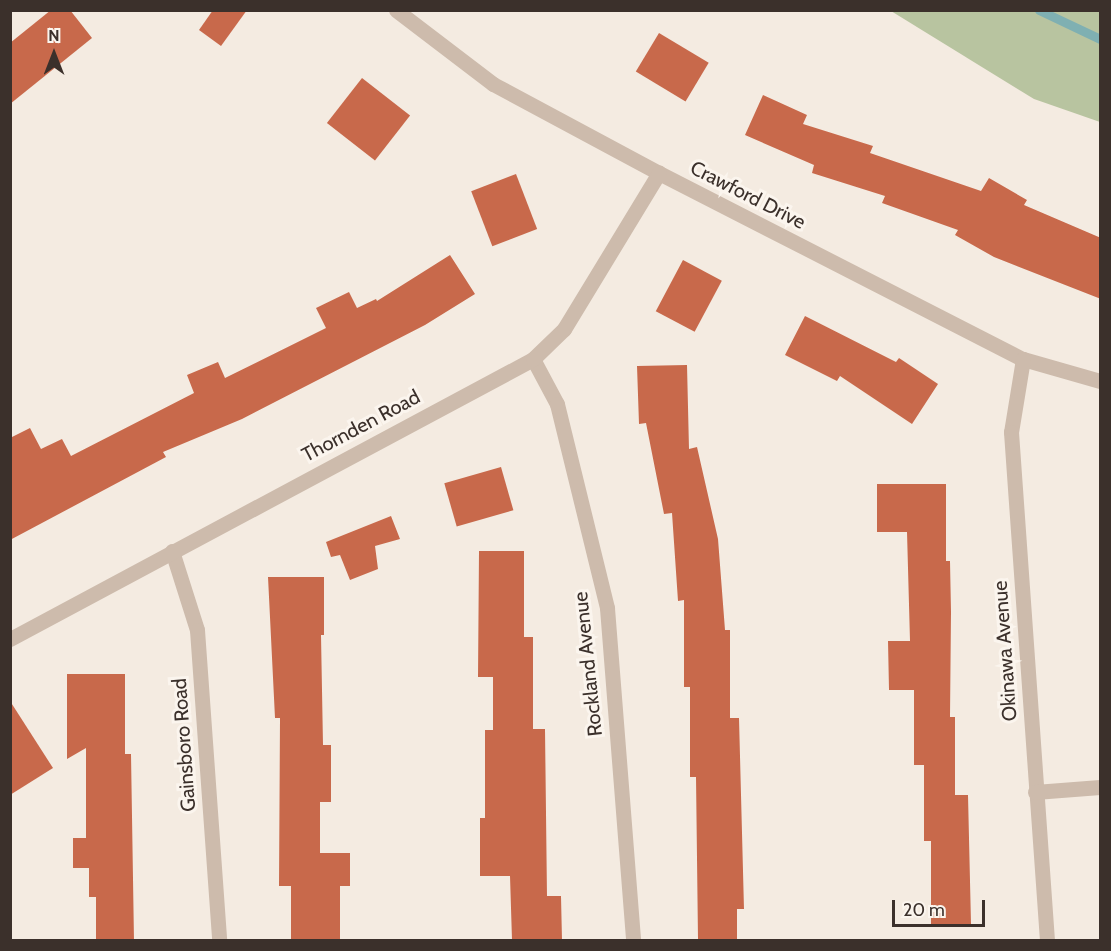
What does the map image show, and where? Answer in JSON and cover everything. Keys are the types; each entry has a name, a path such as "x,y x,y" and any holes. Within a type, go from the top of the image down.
{"street":[{"name":"Crawford Drive","path":"396,10 493,84 659,173 1023,359 1101,381"},
{"name":"Thornden Road","path":"10,639 172,550 533,359 564,329 659,173"},
{"name":"Rockland Avenue","path":"533,359 557,404 607,608 633,940"},
{"name":"Okinawa Avenue","path":"1023,359 1011,432 1047,940"},
{"name":"Gainsboro Road","path":"172,550 197,630 219,940"},
{"path":"1035,792 1101,787"}],"green space":[{"path":"891,11 1100,11 1100,122 1034,99"}],"building":[{"path":"51,10 70,10 92,38 10,104 10,43"},
{"path":"213,10 247,10 221,46 199,30"},
{"path":"659,33 709,63 686,101 636,72"},
{"path":"362,78 410,116 375,160 327,123"},
{"path":"763,95 807,115 803,124 873,146 870,153 981,191 989,178 1027,200 1024,205 1101,238 1101,299 994,257 955,235 958,230 882,203 885,196 812,173 814,165 745,135"},
{"path":"516,174 537,229 492,246 471,191"},
{"path":"450,255 475,294 425,325 242,419 163,452 166,457 10,540 10,438 30,428 41,449 62,439 71,456 194,393 187,375 218,362 225,378 326,328 316,308 349,292 357,308 376,299 377,301"},
{"path":"683,260 722,281 695,332 656,311"},
{"path":"805,316 896,362 899,358 938,384 912,424 840,376 837,381 785,355"},
{"path":"687,365 689,449 697,447 718,539 725,630 730,630 730,718 739,718 744,909 737,909 737,940 698,940 696,777 690,777 690,687 684,687 684,600 678,601 672,513 664,514 646,423 639,424 637,366"},
{"path":"501,467 513,510 457,527 444,483"},
{"path":"877,484 946,484 946,561 950,561 951,612 950,717 955,717 955,795 968,795 971,924 931,924 931,841 924,841 924,765 914,765 914,690 889,690 888,641 910,641 907,532 877,532"},
{"path":"391,516 400,539 375,546 378,569 350,580 340,555 331,557 326,542"},
{"path":"479,551 524,551 524,637 533,637 533,729 545,729 547,896 561,896 562,940 512,940 510,876 480,876 480,818 485,818 485,730 493,730 493,677 478,677"},
{"path":"268,577 324,577 324,635 321,635 323,745 331,745 331,802 320,802 320,853 350,853 350,886 340,886 340,940 291,940 291,886 279,886 280,718 275,718"},
{"path":"67,674 125,674 125,754 131,754 134,940 96,940 96,897 89,897 89,868 73,868 73,838 86,838 86,748 67,759"},
{"path":"10,701 53,768 10,795"}],"waterway":[{"path":"1039,10 1100,39"}]}
